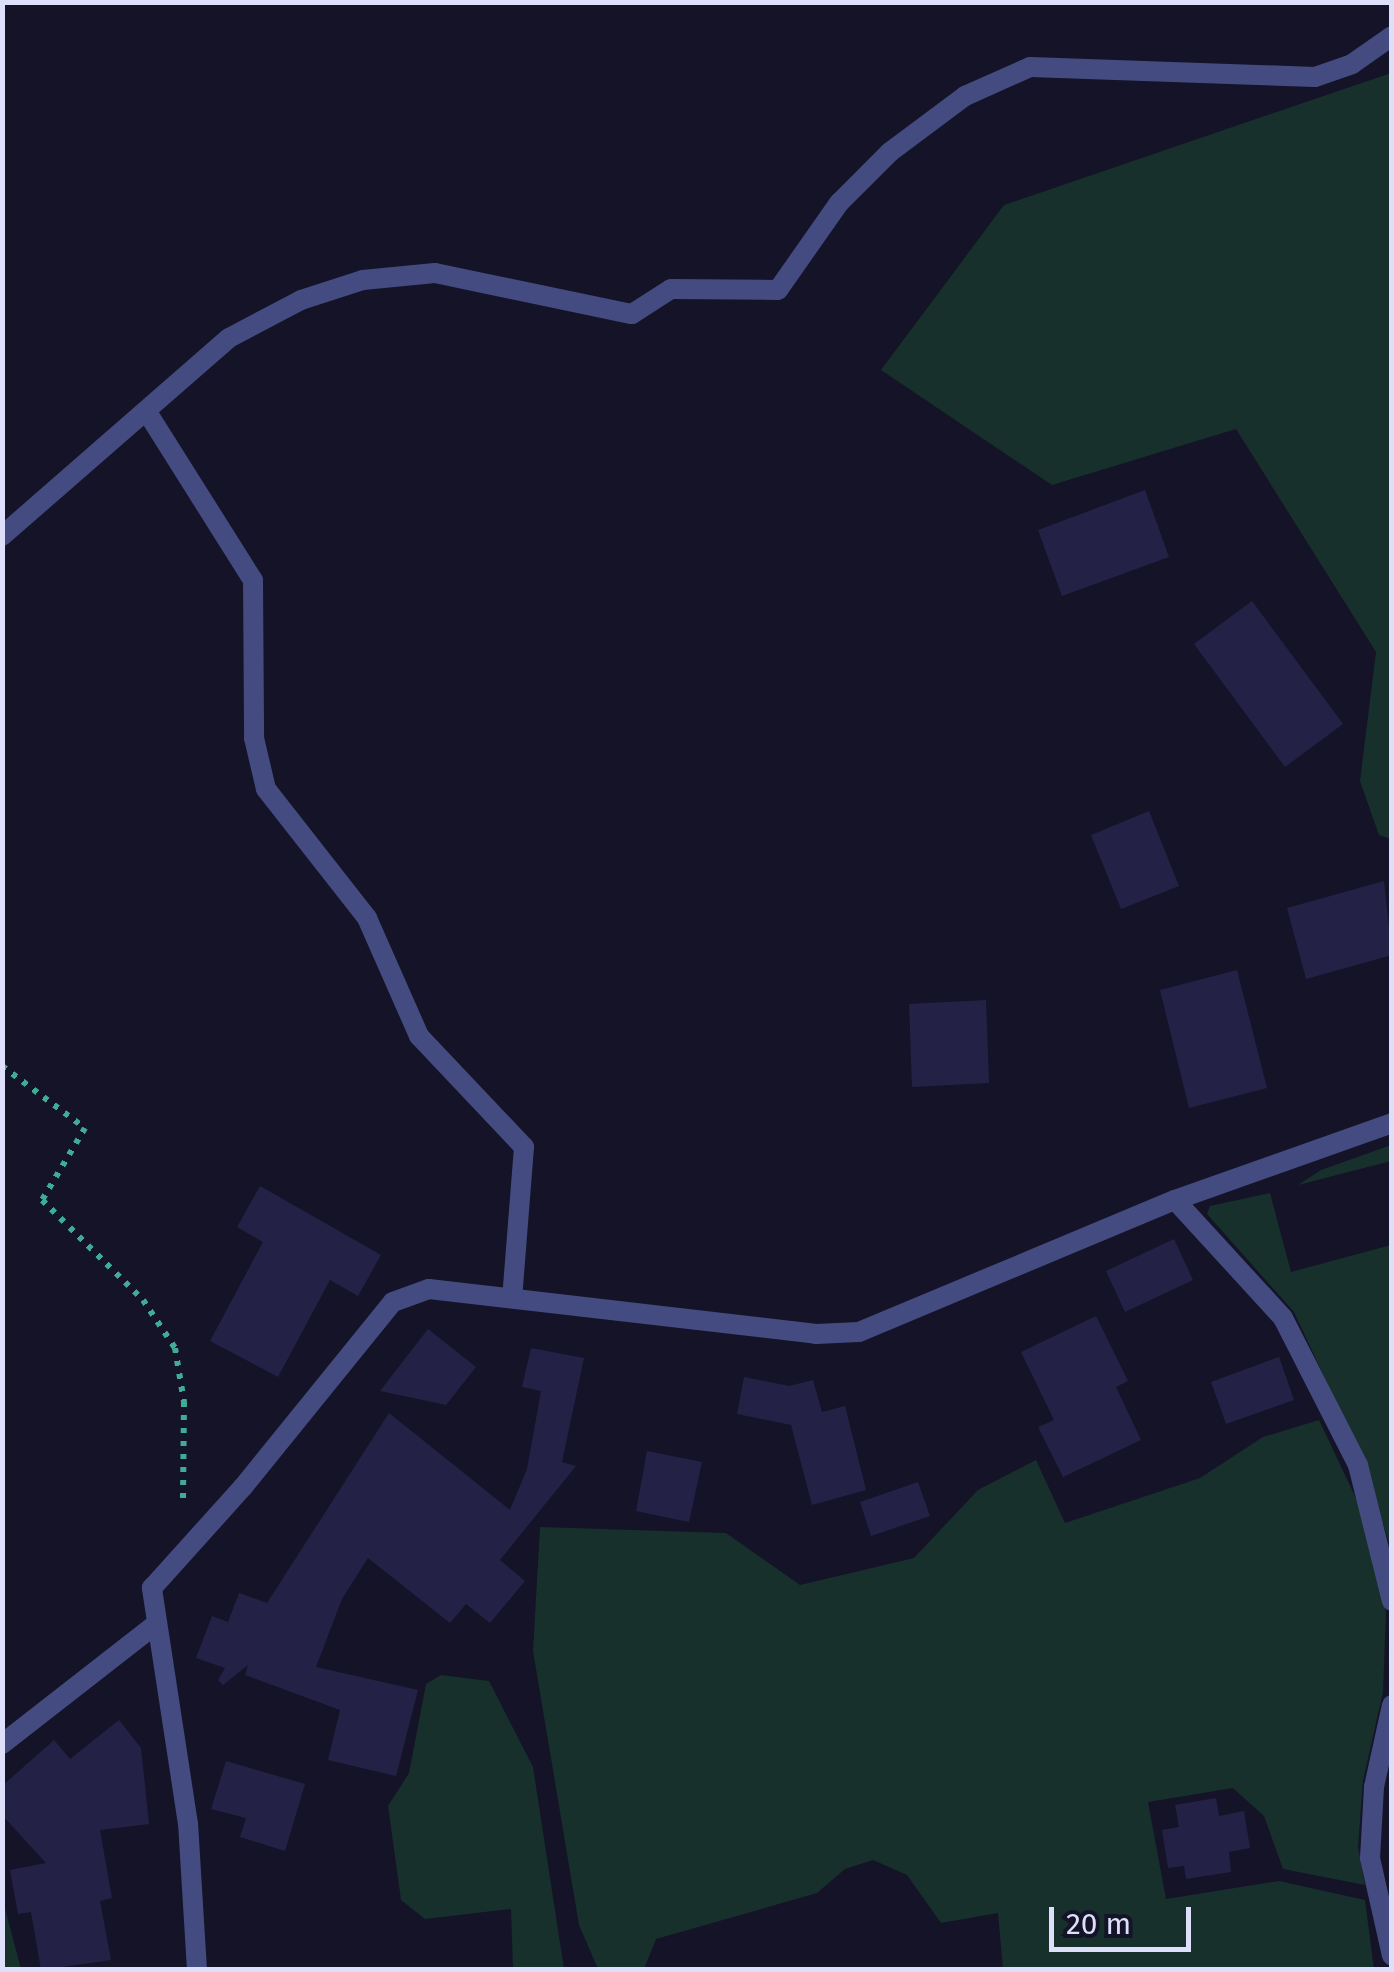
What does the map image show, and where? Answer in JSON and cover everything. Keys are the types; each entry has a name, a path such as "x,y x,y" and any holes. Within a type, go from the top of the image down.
{"street":[{"path":"2,536 229,338 301,300 363,280 435,273 632,314 671,289 778,290 838,203 890,152 965,96 1030,67 1315,78 1352,64 1392,36"},
{"path":"147,412 253,580 254,738 266,789 367,918 419,1036 524,1147 512,1298"},
{"path":"197,1970 188,1824 152,1588 244,1488 393,1302 430,1289 816,1334 858,1332 1175,1200 1392,1123"},
{"path":"1175,1200 1262,1289 1305,1357 1358,1465 1392,1601"},
{"path":"2,1744 156,1624"},
{"path":"1392,1705 1374,1786 1370,1858 1392,1956"}],"path":[{"path":"2,1066 85,1128 42,1200 143,1300 175,1348 184,1402 183,1550"}],"green space":[{"path":"1392,73 1391,839 1379,835 1360,781 1376,652 1236,429 1052,485 881,370 1004,205"},
{"path":"1391,1145 1391,1161 1298,1185 1321,1170"},
{"path":"1270,1193 1291,1272 1391,1245 1391,1549 1364,1462 1294,1312 1207,1214 1210,1206"},
{"path":"1319,1420 1361,1509 1386,1612 1383,1692 1363,1781 1358,1847 1365,1885 1283,1869 1264,1816 1233,1788 1148,1802 1166,1899 1279,1881 1365,1900 1374,1969 1003,1969 998,1913 941,1923 907,1875 873,1860 845,1869 817,1893 656,1939 644,1969 598,1969 579,1925 533,1651 540,1527 726,1533 800,1585 914,1558 978,1490 1036,1460 1065,1523 1200,1478 1263,1437"},
{"path":"441,1675 489,1681 533,1767 564,1969 513,1969 511,1909 425,1919 401,1900 388,1806 409,1773 426,1684"},
{"path":"3,1901 21,1969 3,1969"}],"building":[{"path":"1145,490 1169,557 1062,596 1038,530"},
{"path":"1252,601 1343,724 1285,767 1194,644"},
{"path":"1149,811 1179,886 1121,909 1091,835"},
{"path":"1384,881 1392,955 1306,979 1287,908"},
{"path":"1237,970 1267,1088 1189,1108 1160,990"},
{"path":"986,1000 989,1083 912,1087 909,1004"},
{"path":"260,1186 381,1255 358,1296 330,1280 278,1377 210,1341 263,1242 237,1227"},
{"path":"1174,1239 1193,1280 1125,1312 1106,1271"},
{"path":"1096,1316 1128,1381 1116,1387 1141,1440 1063,1477 1038,1427 1054,1420 1021,1352"},
{"path":"428,1329 476,1367 446,1405 380,1391"},
{"path":"531,1348 584,1358 562,1462 576,1466 500,1560 525,1581 490,1623 466,1604 450,1623 368,1558 342,1599 316,1667 418,1690 396,1776 328,1760 340,1710 245,1675 248,1665 223,1685 218,1680 225,1668 196,1658 212,1616 228,1622 239,1593 267,1603 389,1413 510,1510 527,1469 541,1391 522,1387"},
{"path":"1279,1357 1294,1400 1226,1424 1211,1382"},
{"path":"744,1377 789,1386 813,1380 822,1412 845,1406 866,1490 812,1505 791,1425 737,1414"},
{"path":"647,1451 702,1462 689,1522 636,1511"},
{"path":"918,1482 930,1516 871,1536 860,1502"},
{"path":"119,1720 141,1748 149,1824 100,1830 112,1898 100,1901 111,1960 41,1970 31,1912 18,1914 10,1870 46,1863 2,1815 2,1786 54,1740 70,1759"},
{"path":"226,1761 305,1784 285,1851 240,1837 246,1818 211,1809"},
{"path":"1216,1798 1219,1816 1244,1811 1250,1848 1229,1852 1231,1872 1186,1879 1184,1866 1168,1868 1162,1830 1179,1827 1175,1805"}]}
